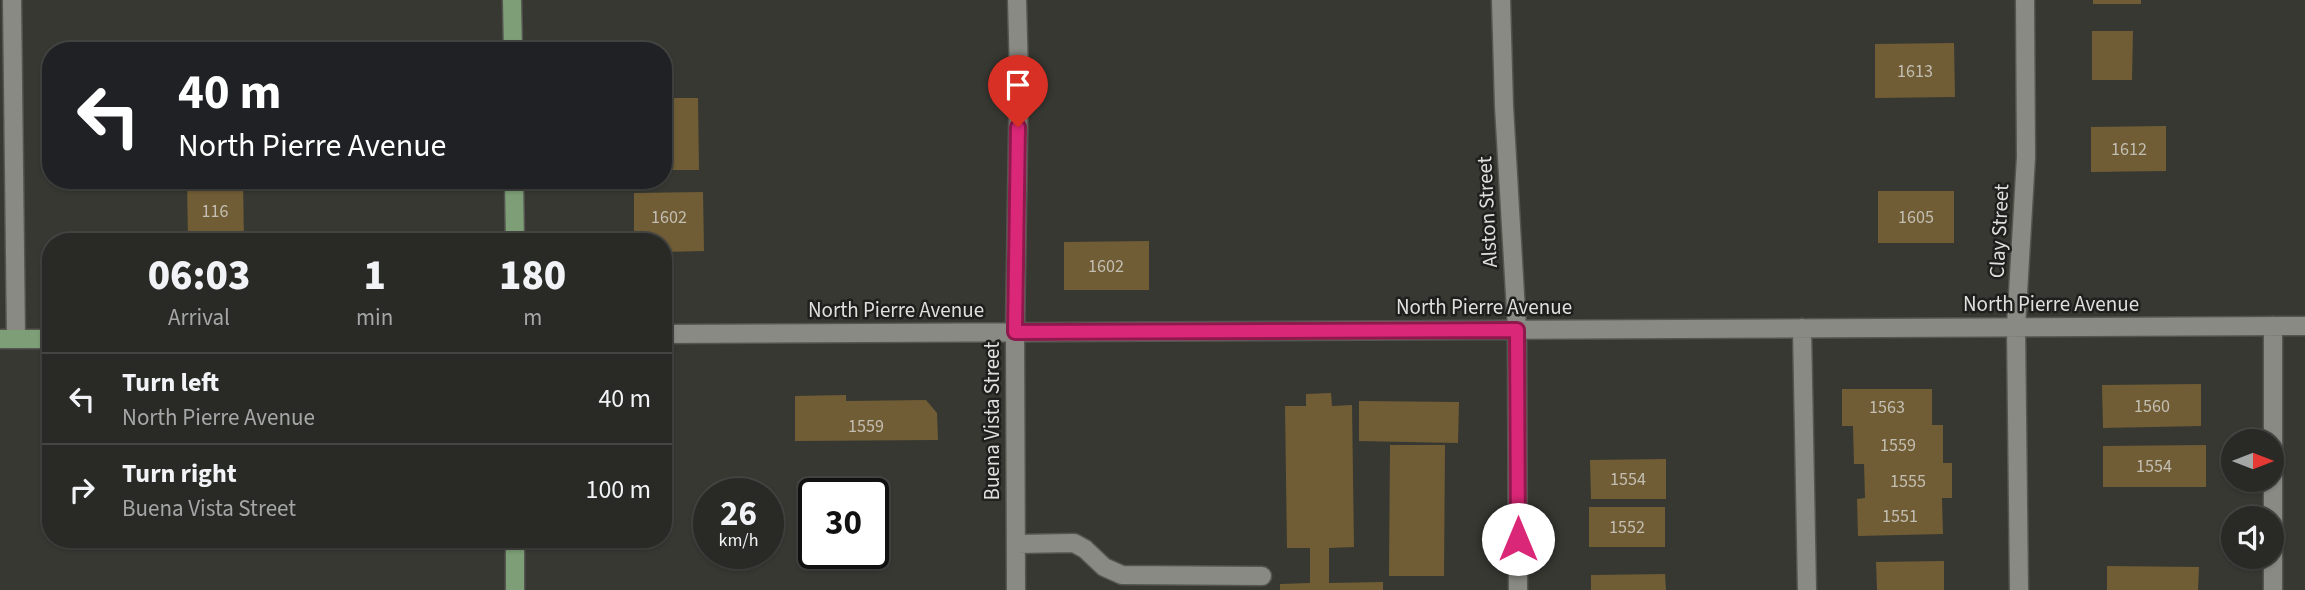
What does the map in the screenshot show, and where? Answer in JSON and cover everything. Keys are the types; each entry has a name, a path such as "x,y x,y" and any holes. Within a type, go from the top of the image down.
{"main road":[{"path":"512,0 513,42"},
{"path":"514,189 515,233"},
{"path":"8,339 42,339"},
{"path":"515,548 515,590"}],"street":[{"path":"8,339 12,0"},
{"name":"Buena Vista Street","path":"1016,590 1015,332 1019,75 1017,0"},
{"name":"Alston Street","path":"1501,0 1504,106 1517,330 1518,590"},
{"name":"Clay Street","path":"2019,590 2016,327 2026,157 2025,0"},
{"path":"2273,326 2273,590"},
{"name":"North Pierre Avenue","path":"672,334 2305,326"},
{"path":"1802,328 1807,590"},
{"path":"1016,544 1074,543 1085,549 1104,567 1122,575 1262,576"}],"building":[{"path":"2093,0 2141,0 2141,4 2093,4"},
{"path":"2092,31 2133,31 2132,80 2092,80"},
{"path":"1954,43 1955,97 1875,98 1875,44"},
{"path":"672,98 698,98 699,170 672,170"},
{"path":"2166,126 2166,171 2091,172 2091,127"},
{"path":"187,189 243,189 244,233 188,233"},
{"path":"1878,191 1954,191 1954,243 1878,243"},
{"path":"703,192 704,251 672,252 672,233 634,233 634,193"},
{"path":"1149,241 1149,290 1064,290 1064,242"},
{"path":"2201,384 2201,426 2103,428 2102,385"},
{"path":"1842,389 1932,389 1932,425 1943,425 1943,463 1952,463 1952,498 1942,498 1943,534 1858,536 1857,499 1865,498 1864,464 1854,464 1853,426 1842,426"},
{"path":"1331,393 1332,406 1352,405 1354,547 1329,548 1329,583 1383,582 1383,590 1280,590 1280,584 1310,583 1310,548 1287,548 1285,406 1306,406 1306,394"},
{"path":"846,395 846,401 926,400 937,413 938,440 795,441 795,396"},
{"path":"1359,401 1459,402 1458,443 1359,441"},
{"path":"1390,445 1445,445 1444,576 1389,576"},
{"path":"2206,445 2206,487 2103,487 2103,446"},
{"path":"1666,459 1666,499 1591,499 1590,460"},
{"path":"1589,507 1665,507 1665,547 1589,547"},
{"path":"1944,561 1944,590 1877,590 1876,562"},
{"path":"2107,566 2199,567 2198,590 2107,590"},
{"path":"1665,574 1666,590 1591,590 1591,575"}],"route":[{"path":"1018,127 1015,332 1517,330 1518,539"}]}
